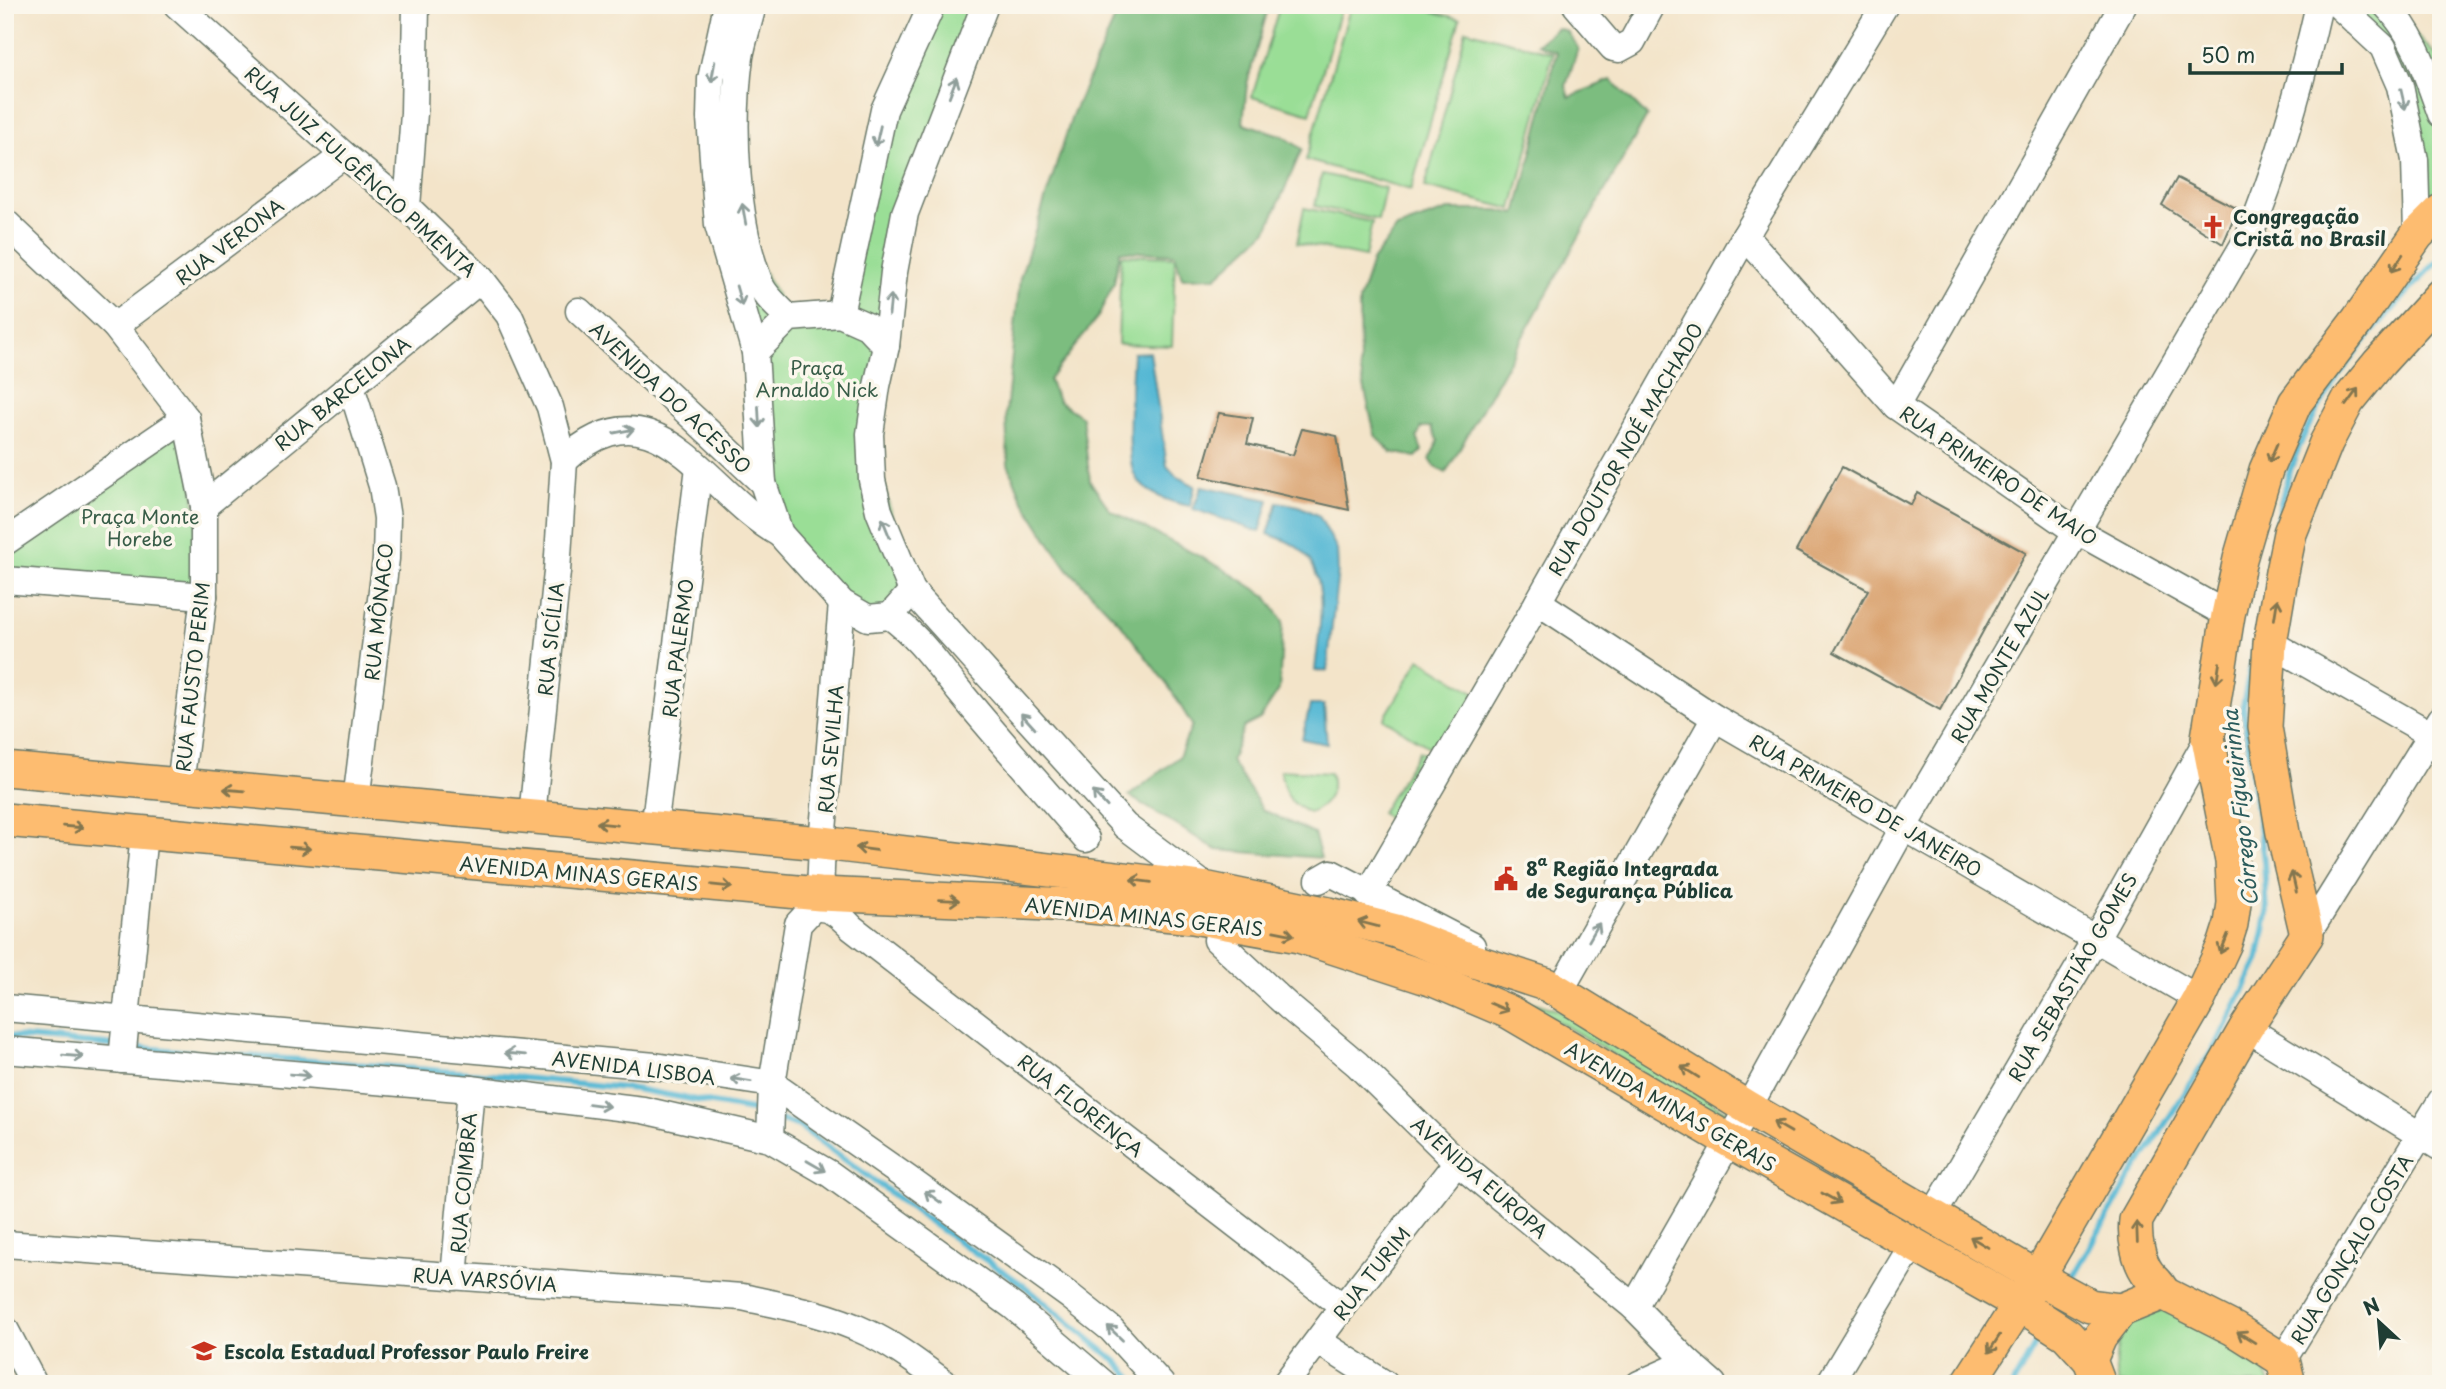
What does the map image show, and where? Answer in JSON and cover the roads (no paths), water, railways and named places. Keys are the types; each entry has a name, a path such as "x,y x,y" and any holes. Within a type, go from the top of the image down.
{"main road":[{"path":"1968,1384 2038,1277 2199,999 2225,943 2234,903 2232,862 2208,738 2240,559 2266,470 2295,403 2358,320 2417,235 2441,211"},
{"path":"2163,1293 2160,1285 2147,1272 2137,1246 2134,1234 2136,1220 2246,1028 2306,935 2283,833 2265,727 2270,643 2290,533 2326,443 2348,401 2441,295"},
{"name":"AVENIDA MINAS GERAIS","path":"5,769 822,843 1209,889 1396,931 1554,988 1748,1108 2038,1277 2106,1308"},
{"name":"AVENIDA MINAS GERAIS","path":"5,820 819,901 1071,905 1206,919 1299,936 1436,981 1509,1012 1728,1140 2019,1304 2067,1335 2095,1372"},
{"path":"2095,1372 2106,1308 2163,1293 2234,1329 2286,1372"}],"street":[{"name":"RUA JUIZ FULGÊNCIO PIMENTA","path":"177,5 407,208 481,279 509,315 550,407 564,461"},
{"path":"407,208 414,113 416,5"},
{"path":"727,5 711,79 709,118 715,192 719,225 755,352 763,483 780,534"},
{"path":"753,5 740,55 737,93 739,188 749,244 762,288 789,318"},
{"path":"840,314 884,110 932,5"},
{"path":"985,5 905,213 894,272 886,346 870,433 872,480 879,511 912,591 1125,826 1209,889"},
{"path":"1576,5 1613,48 1625,47 1632,42 1652,5"},
{"name":"RUA DOUTOR NOÉ MACHADO","path":"1368,894 1538,602 1745,236 1885,5"},
{"path":"1896,405 2123,5"},
{"name":"RUA MONTE AZUL","path":"1634,1307 1903,828 2249,236 2269,187 2319,5"},
{"path":"2337,5 2383,47 2400,86 2415,160 2417,235"},
{"path":"2392,11 2441,60"},
{"path":"2392,11 2422,62 2441,114"},
{"name":"RUA VERONA","path":"115,326 344,155"},
{"name":"RUA FAUSTO PERIM","path":"5,222 115,326 186,418 204,506 204,596 180,785"},
{"name":"RUA PRIMEIRO DE MAIO","path":"1745,236 1896,405 2077,531 2228,615"},
{"name":"RUA BARCELONA","path":"204,506 481,279"},
{"name":"AVENIDA DO ACESSO","path":"579,311 763,483"},
{"path":"755,352 789,318 840,314 867,326 886,346"},
{"name":"RUA MÔNACO","path":"351,386 382,486 387,518 386,559 356,801"},
{"path":"5,542 186,418"},
{"path":"564,461 579,447 621,430 634,428 662,439 699,467 759,522 780,534 842,603 869,618 890,616 908,628 1086,839"},
{"name":"RUA SICÍLIA","path":"532,816 564,461"},
{"name":"RUA PALERMO","path":"654,829 699,467"},
{"path":"5,580 204,596"},
{"path":"890,616 912,591"},
{"name":"RUA PRIMEIRO DE JANEIRO","path":"1538,602 1715,718 2199,999"},
{"name":"RUA SEVILHA","path":"819,901 842,603"},
{"path":"2270,643 2438,731 2306,935"},
{"path":"1554,988 1715,718"},
{"name":"RUA SEBASTIÃO GOMES","path":"1933,1215 2096,938 2208,738"},
{"path":"122,1060 144,834"},
{"name":"AVENIDA MINAS GERAIS","path":"1325,870 1554,988"},
{"path":"770,1139 772,1084 799,924 819,901"},
{"name":"RUA FLORENÇA","path":"819,901 1343,1307"},
{"name":"AVENIDA EUROPA","path":"1217,940 1289,1007 1357,1064 1457,1163 1634,1307 1713,1384"},
{"name":"AVENIDA LISBOA","path":"5,1008 655,1066 772,1084 1071,1297 1111,1329 1160,1384"},
{"path":"2246,1028 2430,1142"},
{"path":"5,1050 471,1089 643,1110 770,1139 830,1174 1014,1307 1104,1384"},
{"name":"RUA COIMBRA","path":"454,1277 471,1089"},
{"name":"RUA GONÇALO COSTA","path":"2286,1372 2430,1142 2441,1101"},
{"name":"RUA TURIM","path":"1285,1384 1457,1163"},
{"name":"RUA VARSÓVIA","path":"5,1244 742,1297 808,1312 867,1332 906,1355 946,1384"},
{"path":"1829,1384 1913,1244"},
{"path":"5,1329 34,1384"},
{"path":"1318,1341 1385,1384"},
{"path":"1639,1384 1688,1362"}],"water":[{"path":"1150,352 1167,466 1176,476 1195,486 1190,506 1166,500 1150,492 1138,481 1131,463 1129,433 1133,353"},
{"path":"1202,486 1269,500 1260,532 1193,509"},
{"path":"1278,502 1299,506 1319,516 1337,549 1338,571 1327,671 1315,671 1321,606 1316,573 1309,559 1298,548 1268,534"},
{"path":"1310,705 1324,705 1327,744 1302,739"}],"waterway":[{"name":"Córrego Figueirinha","path":"2275,530 2295,457 2311,420 2326,395 2380,323 2441,258"},
{"name":"Córrego Figueirinha","path":"2068,1284 2127,1183 2219,1040 2258,961 2267,915 2264,861 2243,706 2254,650"},
{"path":"5,1036 118,1046"},
{"path":"129,1047 483,1074 635,1089 751,1110 765,1115"},
{"path":"778,1119 799,1126 936,1226 1023,1285 1117,1362 1137,1384"},
{"name":"Córrego Figueirinha","path":"2013,1384 2043,1331"}],"place":[{"name":"Congregação Cristã no Brasil","path":"2213,227"},
{"name":"8ª Região Integrada de Segurança Pública","path":"1506,879"},
{"name":"Escola Estadual Professor Paulo Freire","path":"204,1351"}],"park label":[{"name":"Praça Arnaldo Nick","path":"817,378"},
{"name":"Praça Monte Horebe","path":"140,527"}]}
